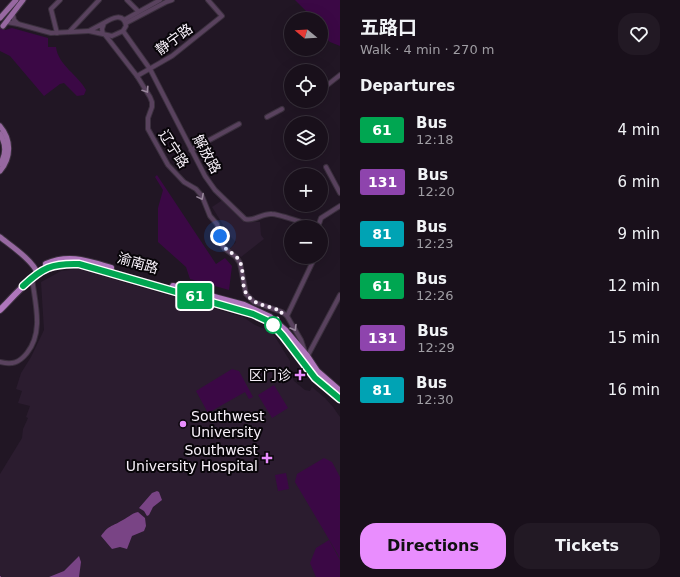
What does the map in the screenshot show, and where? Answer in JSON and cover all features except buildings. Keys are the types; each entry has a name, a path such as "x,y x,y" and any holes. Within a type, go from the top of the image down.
{"highway":[{"name":"渝南路","path":"22,285 35,273 50,263 59,260 80,259 244,305 257,310 278,323 307,356 317,371 337,388 340,399"},
{"name":"渝南路","path":"35,273 59,264 79,264 253,314 268,321 274,326 304,362 315,378 337,388"},
{"path":"0,306 22,285"},
{"path":"0,310 22,285"}],"main road":[{"path":"0,18 15,0"},
{"path":"5,24 23,0"},
{"path":"0,126 5,133 9,149 7,161 0,171"},
{"path":"0,134 5,150 4,158 0,164"},
{"path":"0,237 30,262 35,273"},
{"path":"0,241 26,262 35,273"}],"street":[{"path":"57,33 51,10 60,0"},
{"path":"68,32 99,0"},
{"path":"127,0 138,12"},
{"path":"125,21 172,0"},
{"name":"静宁路","path":"137,76 172,56 222,16 208,0"},
{"path":"125,21 158,1"},
{"path":"13,15 14,20 18,24"},
{"path":"89,31 117,17 125,21"},
{"path":"5,24 18,24 51,33 89,31 112,36 123,31 125,28 125,21"},
{"path":"104,24 102,29 105,35"},
{"name":"解放路","path":"123,31 150,69 191,150 205,176 215,190 245,219 249,220 265,214 273,214 292,220"},
{"name":"辽宁路","path":"105,35 137,76 152,102 152,107 148,118 148,129 168,165 184,182 196,189 202,196 210,216 217,224 221,243 224,248 236,257 240,263 246,294 254,302 278,309 287,316"},
{"path":"328,85 340,76"},
{"path":"267,117 282,109"},
{"path":"191,150 239,124"},
{"path":"328,171 340,193"},
{"path":"320,220 321,218 340,206"},
{"path":"307,356 301,340 287,316 313,264"},
{"path":"0,362 13,364 21,360 35,340 38,329 35,273"},
{"path":"304,362 340,295"}],"shaded area":[{"path":"295,0 340,0 340,46 328,40 328,12 307,12"},
{"path":"0,26 5,30 12,28 48,38 48,47 56,47 60,59 64,65 86,90 84,95 77,96 64,83 60,84 44,96 10,56 0,51"},
{"path":"157,175 216,264 225,258 232,266 229,290 190,279 186,267 158,242 158,208 163,190 155,177"},
{"path":"224,199 241,219 251,222 260,222 261,235 264,239 241,257 230,249 236,242 230,236 212,207"},
{"name":"Southwest University","path":"79,269 243,317 255,325 272,332 290,361 290,372 294,381 305,390 310,391 312,387 325,398 340,417 340,577 0,577 0,474 22,438 23,429 28,418 26,417 30,406 18,403 22,391 16,389 21,373 31,357 44,330 41,282 61,271"},
{"path":"232,369 239,371 253,397 249,399 245,392 208,413 196,391"},
{"path":"274,385 288,408 272,418 258,395"},
{"path":"324,458 332,462 340,477 340,558 295,482 297,474"},
{"path":"286,473 289,489 278,491 275,475"},
{"path":"157,491 159,492 162,500 153,507 147,516 144,511 139,508 152,493"},
{"path":"138,512 145,518 146,526 144,531 132,536 127,549 120,547 112,549 101,536 110,527"},
{"path":"329,540 340,560 340,577 316,577 310,563 316,548"},
{"path":"79,556 81,562 79,577 49,577 64,571"}],"bus line":[{"name":"61","path":"23,286 37,273 52,266 59,264 79,264 178,291 253,314 268,321 274,326 315,378 340,399"}],"place":[{"name":"区门诊","path":"300,375"},
{"name":"Southwest University","path":"183,424"},
{"name":"Southwest University Hospital","path":"267,458"}],"route":[{"path":"220,236 221,243 224,248 236,257 240,263 246,294 249,298 254,302 278,309 282,312 273,325"}]}
